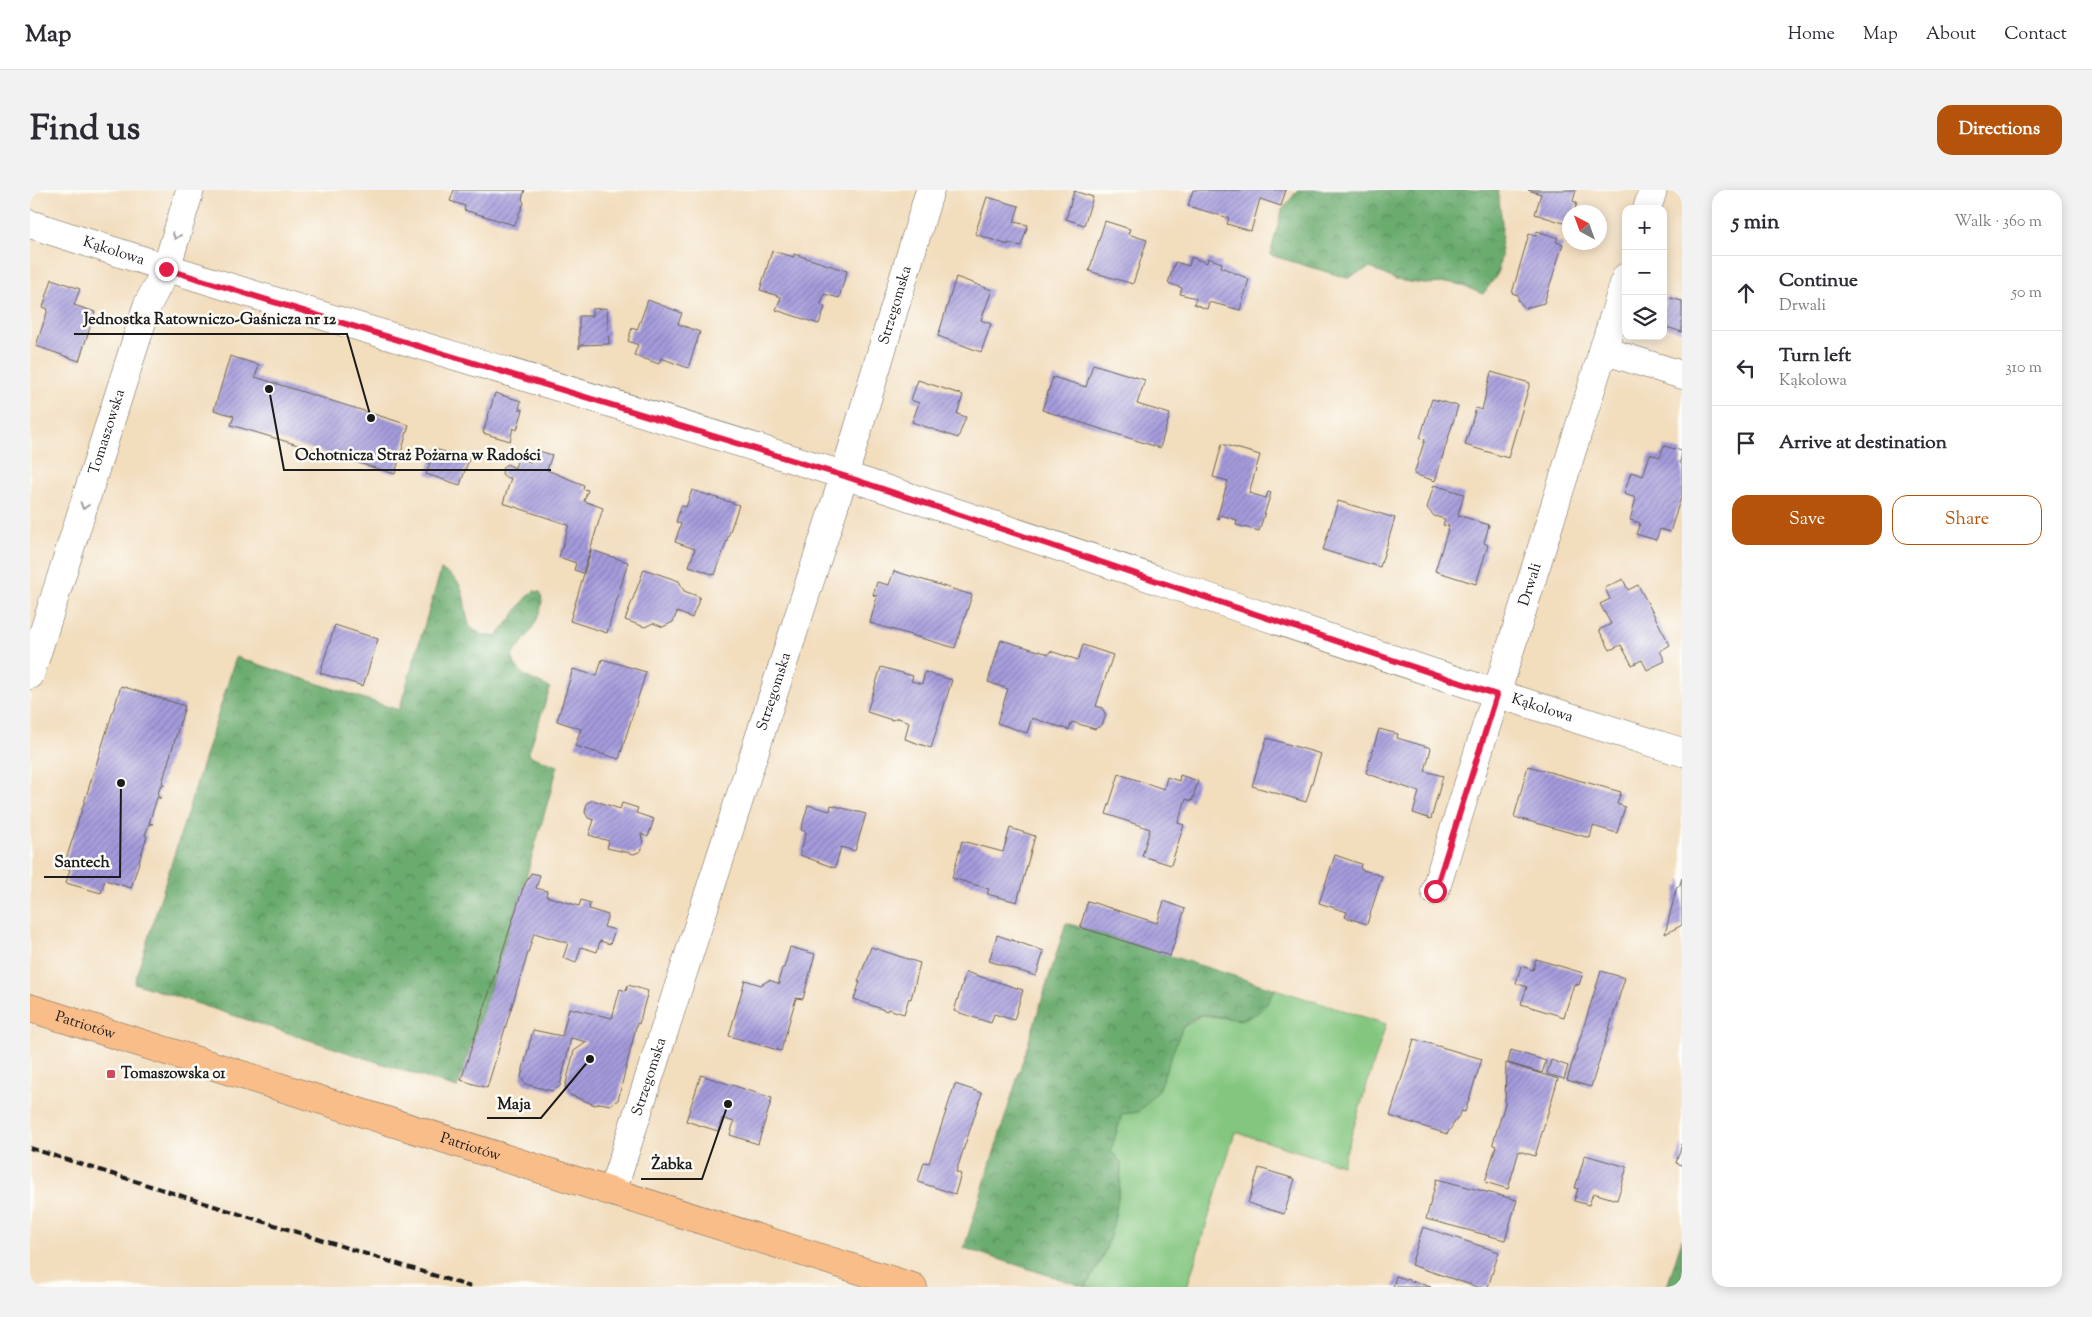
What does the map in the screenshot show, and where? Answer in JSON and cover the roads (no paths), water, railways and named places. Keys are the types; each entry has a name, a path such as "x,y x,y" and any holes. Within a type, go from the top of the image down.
{"main road":[{"name":"Patriotów","path":"30,1008 913,1287"}],"street":[{"name":"Tomaszowska","path":"30,676 147,306 166,269 190,190"},
{"name":"Strzegomska","path":"612,1192 844,476 930,190"},
{"path":"1648,205 1653,190"},
{"name":"Kąkolowa","path":"30,224 166,269 844,476 1497,695 1682,752"},
{"name":"Drwali","path":"1435,891 1622,289"},
{"path":"1602,350 1682,375"}],"railway":[{"path":"30,1148 471,1287"}],"place":[{"name":"Ochotnicza Straż Pożarna w Radości","path":"269,389"},
{"name":"Jednostka Ratowniczo-Gaśnicza nr 12","path":"371,418"},
{"name":"Santech","path":"121,783"},
{"name":"Maja","path":"590,1059"},
{"name":"Tomaszowska 01","path":"111,1074"},
{"name":"Żabka","path":"728,1104"}]}
